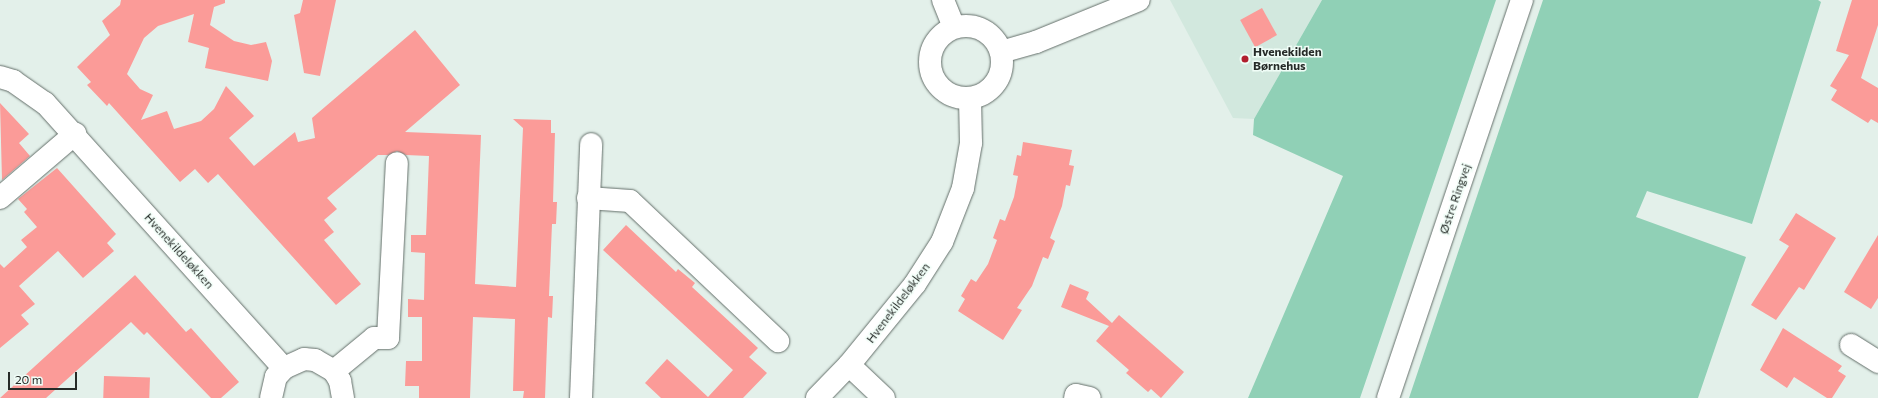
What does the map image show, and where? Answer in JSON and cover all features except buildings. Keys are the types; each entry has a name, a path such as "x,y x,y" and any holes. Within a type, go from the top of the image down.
{"street":[{"path":"943,0 954,27"},
{"path":"1001,52 1036,42 1139,0"},
{"name":"Østre Ringvej","path":"1388,398 1522,0"},
{"path":"969,26 983,30 994,39 1001,52 1002,68 996,83 985,93 970,98 956,97 945,92 936,82 930,70 930,57 934,44 943,34 954,27 969,26"},
{"name":"Hvenekildeløkken","path":"0,77 14,81 45,102 284,368"},
{"name":"Hvenekildeløkken","path":"817,398 849,365 915,284 942,242 963,188 972,143 970,98"},
{"path":"0,198 75,134"},
{"path":"580,398 591,144"},
{"path":"334,371 374,338 388,338 397,163"},
{"path":"588,198 630,201 778,341"},
{"path":"1852,345 1878,362"},
{"path":"271,398 276,377 284,368 293,362 315,360 334,371 340,381 343,398"},
{"path":"849,365 884,398"},
{"path":"1075,398 1076,395 1090,398"}],"shaded area":[{"name":"Hvenekilden Børnehus","path":"1170,0 1322,0 1254,119 1233,118"}],"green space":[{"path":"1322,0 1496,0 1360,398 1248,398 1343,176 1253,135 1254,119"},
{"path":"1543,0 1818,0 1821,2 1752,224 1647,191 1636,217 1746,257 1698,398 1409,398"}],"place":[{"name":"Hvenekilden Børnehus","path":"1245,59"}]}
